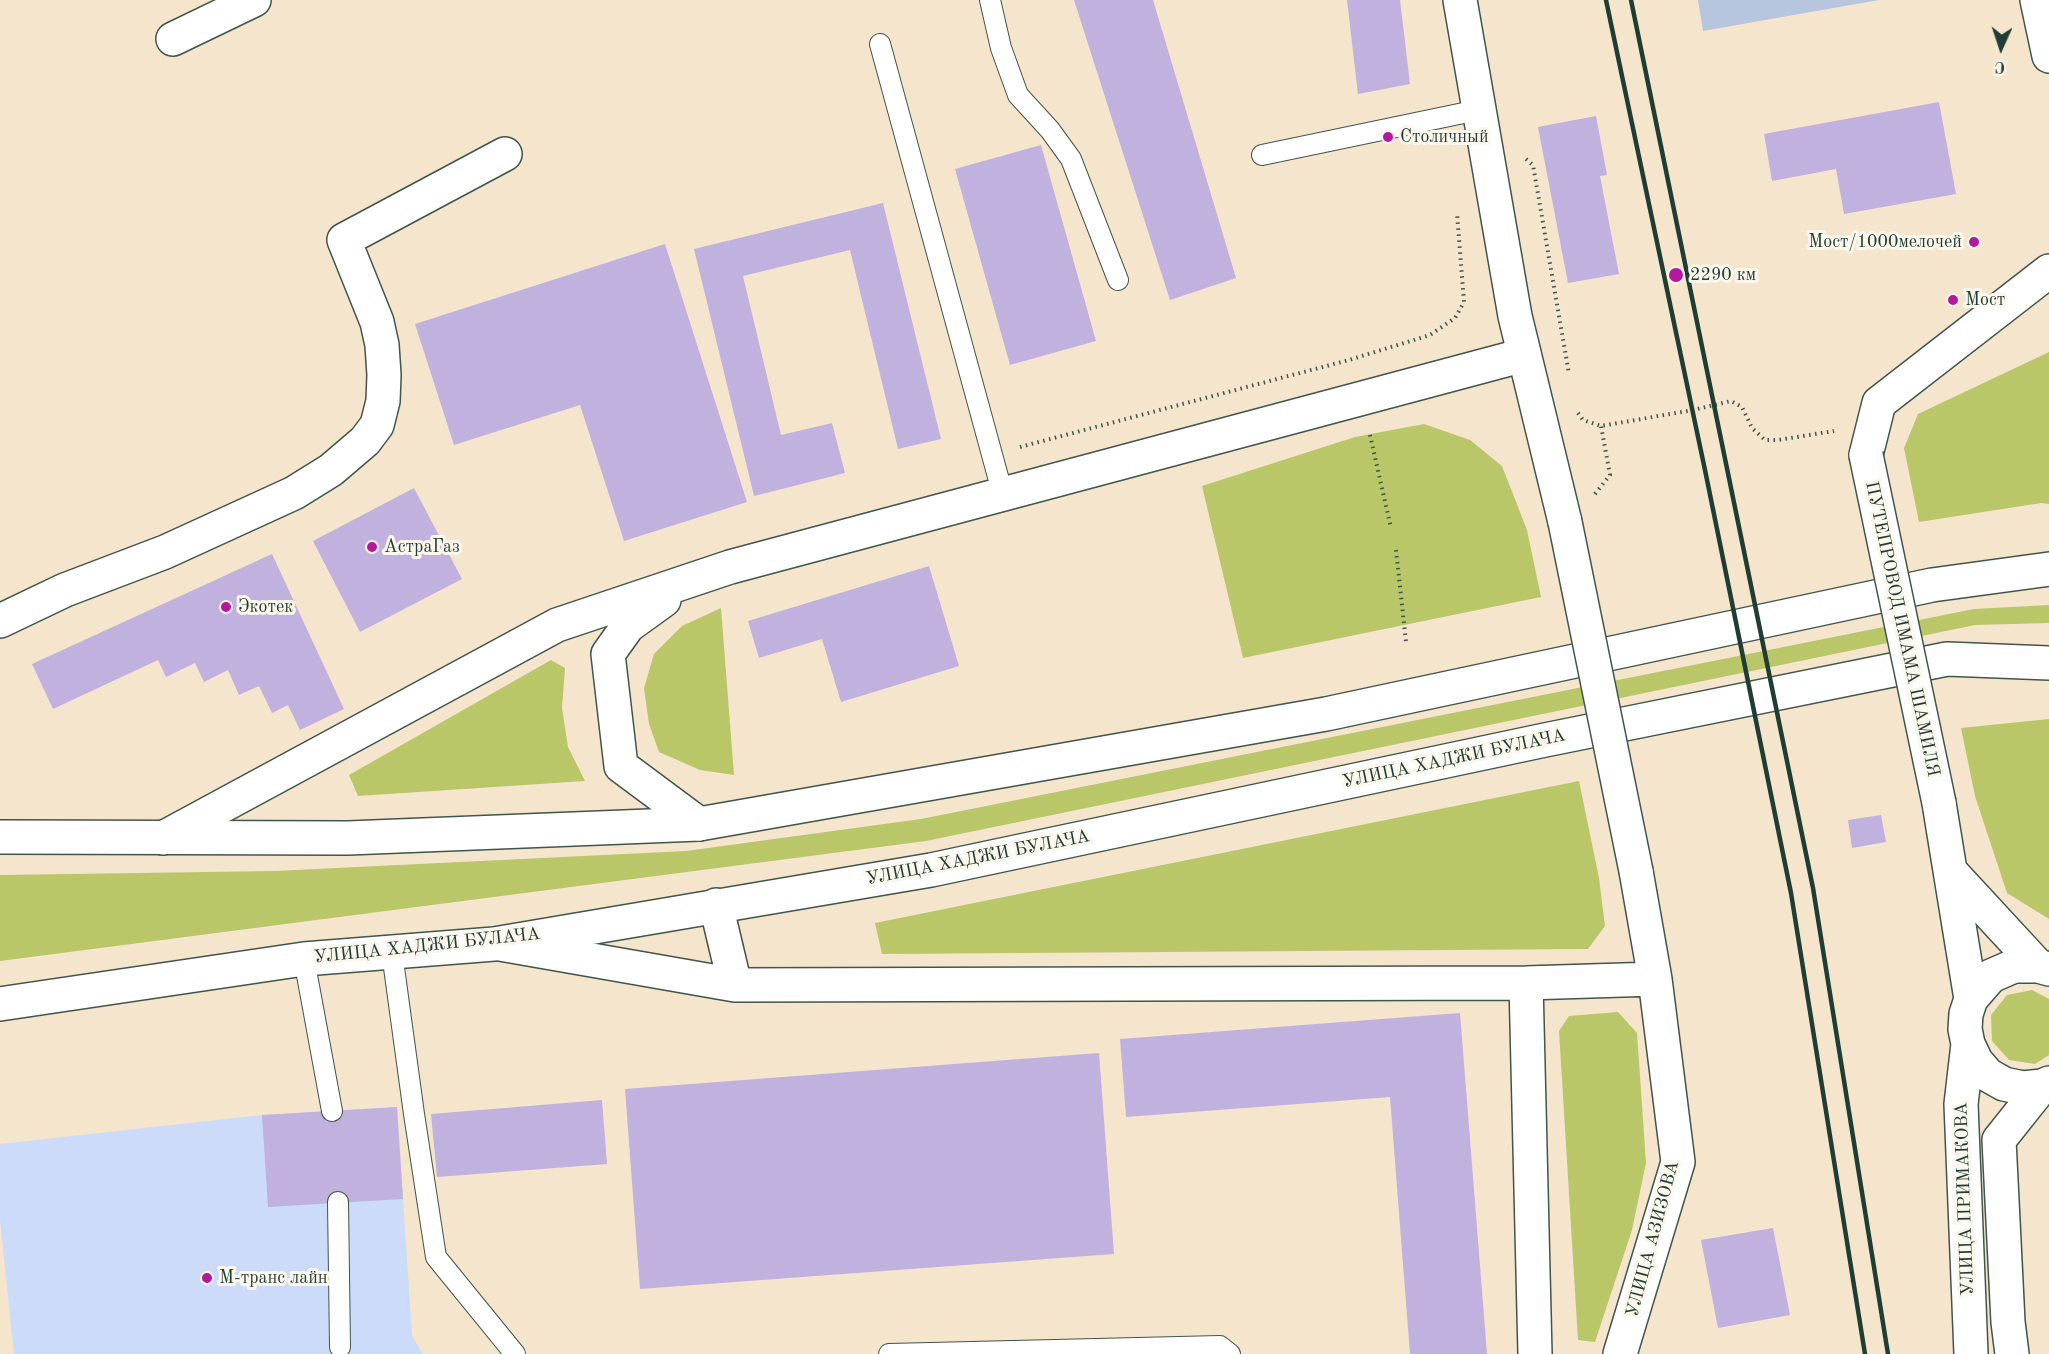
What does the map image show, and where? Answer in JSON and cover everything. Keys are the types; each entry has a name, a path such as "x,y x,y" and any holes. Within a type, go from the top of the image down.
{"main road":[{"path":"172,39 254,0"},
{"name":"УЛИЦА АЗИЗОВА","path":"1460,0 1515,316 1565,522 1636,871 1655,979 1678,1162 1620,1354"},
{"path":"2037,0 2049,56"},
{"path":"0,621 65,590 165,552 294,493 332,470 365,441 377,425 383,401 382,345 377,322 344,240 505,154"},
{"name":"ПУТЕПРОВОД ИМАМА ШАМИЛЯ","path":"1971,999 1939,803 1866,455 1879,404 2049,271"},
{"path":"163,838 557,626 730,567 1524,355"},
{"path":"699,824 621,766 608,654 628,626 671,595 730,567"},
{"path":"0,837 348,838 699,824 1326,714 1932,585 2049,569"},
{"name":"УЛИЦА ХАДЖИ БУЛАЧА","path":"0,1004 304,958 494,944 931,870 1545,740 1947,659 2049,663"},
{"path":"1952,873 2043,968"},
{"path":"716,905 735,985"},
{"path":"494,944 735,985 1526,984 1655,979"},
{"path":"1971,999 1991,976 2013,966 2043,968"},
{"path":"1526,984 1535,1354"},
{"name":"УЛИЦА ПРИМАКОВА","path":"1971,999 1966,1014 1965,1029 1968,1044 1961,1104 1971,1354"},
{"path":"1968,1044 1976,1062 1989,1075 2004,1084 2023,1088 2045,1084"},
{"name":"УЛИЦА ПРИМАКОВА","path":"2012,1354 2007,1322 1999,1140 2045,1084"}],"lane":[{"path":"990,0 1001,48 1018,95 1050,130 1071,159 1118,280"},
{"path":"879,44 1003,495"},
{"path":"1262,155 1478,110"},
{"path":"392,953 436,1257 515,1354"},
{"path":"304,958 332,1111"},
{"path":"338,1202 340,1347"},
{"path":"889,1354 1220,1346 1230,1354"}],"path":[{"path":"1367,424 1391,528"},
{"path":"1593,496 1602,488 1610,475 1601,426"},
{"path":"1396,550 1406,642"}],"shaded area":[{"path":"1698,0 1879,0 1703,31"},
{"name":"М-транс лайн","path":"397,1107 412,1336 423,1354 14,1354 0,1220 0,1144 262,1115"}],"green space":[{"path":"2049,352 2049,504 2041,503 1919,522 1904,448 1918,414"},
{"path":"1424,424 1470,440 1502,466 1527,530 1541,597 1243,658 1202,486 1355,437"},
{"path":"2049,605 2049,623 1975,625 926,841 0,961 0,875 275,871 686,851 921,819 1974,609"},
{"path":"721,608 734,775 700,770 659,752 649,724 644,688 654,654 682,626"},
{"path":"551,660 565,668 562,708 568,747 585,781 358,796 349,775"},
{"path":"2049,719 2049,919 2007,893 1975,796 1961,728"},
{"path":"1579,781 1599,878 1605,926 1588,949 882,954 875,923"},
{"path":"2032,990 2049,999 2049,1055 2035,1064 2009,1060 1992,1041 1991,1015 2007,995"},
{"path":"1618,1012 1637,1033 1646,1163 1632,1230 1595,1342 1578,1340 1559,1031 1569,1016"}],"building":[{"path":"1074,0 1153,0 1236,278 1170,300"},
{"path":"1347,0 1400,0 1410,84 1358,94"},
{"path":"1939,102 1956,194 1844,214 1836,169 1772,181 1764,134"},
{"path":"1596,116 1607,175 1600,176 1619,274 1568,283 1538,127"},
{"path":"1041,145 1096,341 1010,365 955,169"},
{"path":"883,203 941,439 898,449 850,250 743,276 781,435 832,423 845,473 754,496 694,249"},
{"path":"665,244 747,502 624,541 580,405 454,445 415,324"},
{"path":"414,488 462,579 360,632 313,541"},
{"name":"Экотек","path":"272,554 344,709 300,730 288,705 272,713 259,686 239,695 228,670 204,682 195,663 166,677 158,660 53,709 32,664"},
{"path":"929,566 959,666 841,702 822,639 759,658 748,621"},
{"path":"1881,815 1886,842 1852,848 1848,820"},
{"path":"1460,1013 1487,1354 1410,1354 1390,1097 1126,1117 1120,1039"},
{"path":"1099,1053 1114,1254 640,1289 625,1089"},
{"path":"602,1100 607,1164 437,1177 431,1114"},
{"path":"397,1107 403,1199 268,1207 262,1115"},
{"path":"1773,1228 1790,1315 1718,1328 1701,1240"}],"railway":[{"path":"1606,0 1791,893 1865,1354"},
{"path":"1631,0 1813,888 1888,1354"}],"place":[{"name":"Столичный","path":"1388,137"},
{"name":"Мост/1000мелочей","path":"1974,242"},
{"name":"2290 км","path":"1676,275"},
{"name":"Мост","path":"1953,300"},
{"name":"АстраГаз","path":"372,547"},
{"name":"Экотек","path":"226,607"},
{"name":"М-транс лайн","path":"207,1278"}]}
